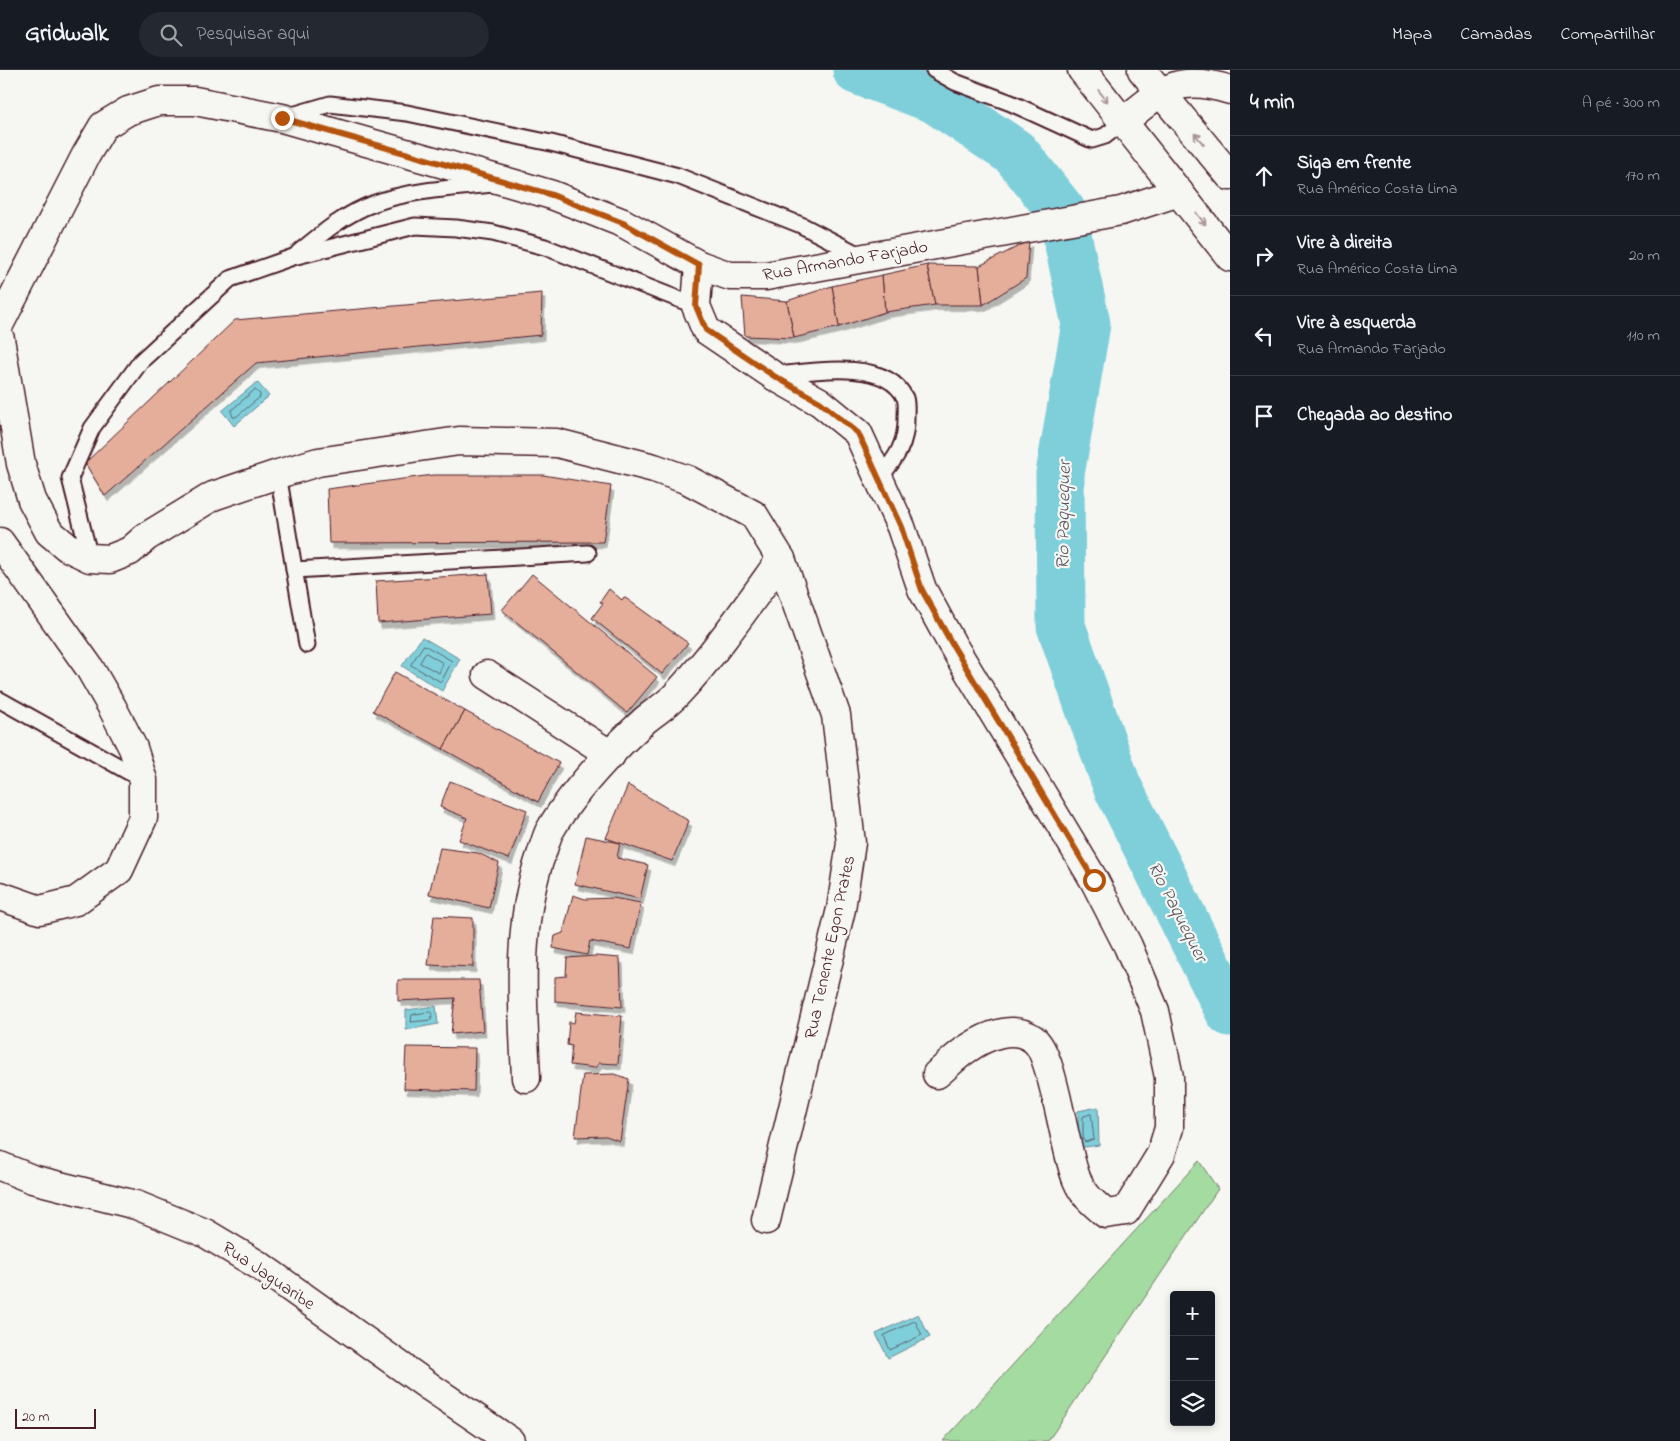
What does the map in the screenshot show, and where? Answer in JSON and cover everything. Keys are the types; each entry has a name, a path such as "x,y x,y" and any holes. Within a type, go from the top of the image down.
{"street":[{"path":"1082,70 1179,192 1227,245"},
{"path":"1142,70 1230,176"},
{"path":"1123,122 1160,92 1172,86 1194,83 1230,90"},
{"name":"Rua Armando Farjado","path":"0,323 86,155 103,126 128,111 159,101 195,101 282,118 552,195 623,223 699,265 730,276 766,276 1121,211 1179,192"},
{"path":"699,265 696,306 706,330 774,376 820,402 858,433 901,527 922,590 957,652 1094,880 1128,946 1155,1011 1169,1077 1169,1128 1161,1154 1126,1211 1106,1214 1087,1198 1076,1180 1063,1135 1050,1070 1035,1039 1015,1030 989,1037 967,1049 937,1074"},
{"name":"Rua Tenente Egon Prates","path":"0,339 21,464 32,500 49,532 67,547 90,558 110,559 130,551 146,537 213,496 278,474 318,462 459,441 557,443 654,468 714,492 754,515 781,559 836,715 851,843 841,909 766,1220"},
{"path":"0,542 89,667 133,748 143,780 143,818 119,870 76,901 40,910 0,896"},
{"path":"526,1078 522,969 524,923 535,875 549,833 571,800 611,755 645,720 676,696 716,650 781,559"},
{"path":"487,675 611,755"},
{"name":"Rua Jaguaribe","path":"0,1166 32,1179 136,1205 205,1233 260,1266 430,1387 510,1441"}],"lane":[{"path":"934,70 954,82 1011,104 1092,140 1105,136 1123,122"},
{"path":"282,118 330,104 406,113 551,143 678,176 801,225 865,258"},
{"path":"293,256 326,229 374,203 433,190 511,183"},
{"path":"90,558 70,478 92,428 140,361 230,279 293,256 415,226 456,228 493,233 545,247 696,306"},
{"path":"774,376 814,371 849,371 879,373 894,383 906,399 904,443 893,463 879,478"},
{"path":"278,474 307,645"},
{"path":"294,570 588,553"},
{"path":"0,700 143,780"}],"green space":[{"path":"1199,1161 1218,1189 1048,1441 943,1441"}],"water":[{"path":"257,382 269,396 234,426 222,411"},
{"path":"422,637 460,659 442,691 402,666"},
{"path":"436,1006 438,1024 406,1030 406,1010"},
{"path":"1098,1107 1099,1145 1078,1148 1078,1111"},
{"path":"918,1314 930,1337 888,1358 876,1334"}],"building":[{"path":"1029,241 1026,278 983,305 979,266"},
{"path":"927,265 935,305 885,312 882,275"},
{"path":"927,265 979,266 983,305 935,305"},
{"path":"882,275 885,312 839,327 832,286"},
{"path":"832,286 839,327 794,338 787,301"},
{"path":"542,293 541,335 256,363 105,496 85,463 235,320"},
{"path":"742,297 787,301 794,338 745,336"},
{"path":"433,475 543,475 611,486 603,542 329,543 327,489"},
{"path":"488,574 491,614 378,623 376,581"},
{"path":"532,574 657,677 627,713 502,610"},
{"path":"609,589 622,600 624,597 688,643 662,674 592,618 603,603 600,602"},
{"path":"395,672 465,711 443,749 373,711"},
{"path":"465,711 559,763 538,802 443,749"},
{"path":"450,781 527,810 509,859 459,840 467,818 440,807"},
{"path":"628,785 689,821 672,861 606,838"},
{"path":"586,836 620,843 617,858 648,865 640,899 575,884"},
{"path":"440,848 478,853 499,863 489,908 429,894"},
{"path":"573,895 585,899 613,898 641,903 631,949 590,941 587,955 553,948 555,936 563,933"},
{"path":"434,916 473,918 473,967 428,965"},
{"path":"595,956 620,958 622,1007 555,1001 555,977 566,976 567,958"},
{"path":"398,980 479,980 483,1031 451,1034 455,998 398,1001"},
{"path":"576,1012 622,1016 618,1064 599,1063 595,1068 570,1065 572,1046 567,1045 569,1022 574,1023"},
{"path":"406,1047 475,1048 474,1091 404,1089"},
{"path":"614,1074 629,1079 620,1141 606,1136 575,1137 583,1075"}],"waterway":[{"name":"Rio Paquequer","path":"857,70 935,99 1015,153 1062,212 1086,324 1060,474 1061,626 1117,786 1230,1012"}],"route":[{"path":"282,118 552,195 623,223 699,265 696,306 706,330 774,376 820,402 858,433 901,527 922,590 952,644 1094,880"}]}
